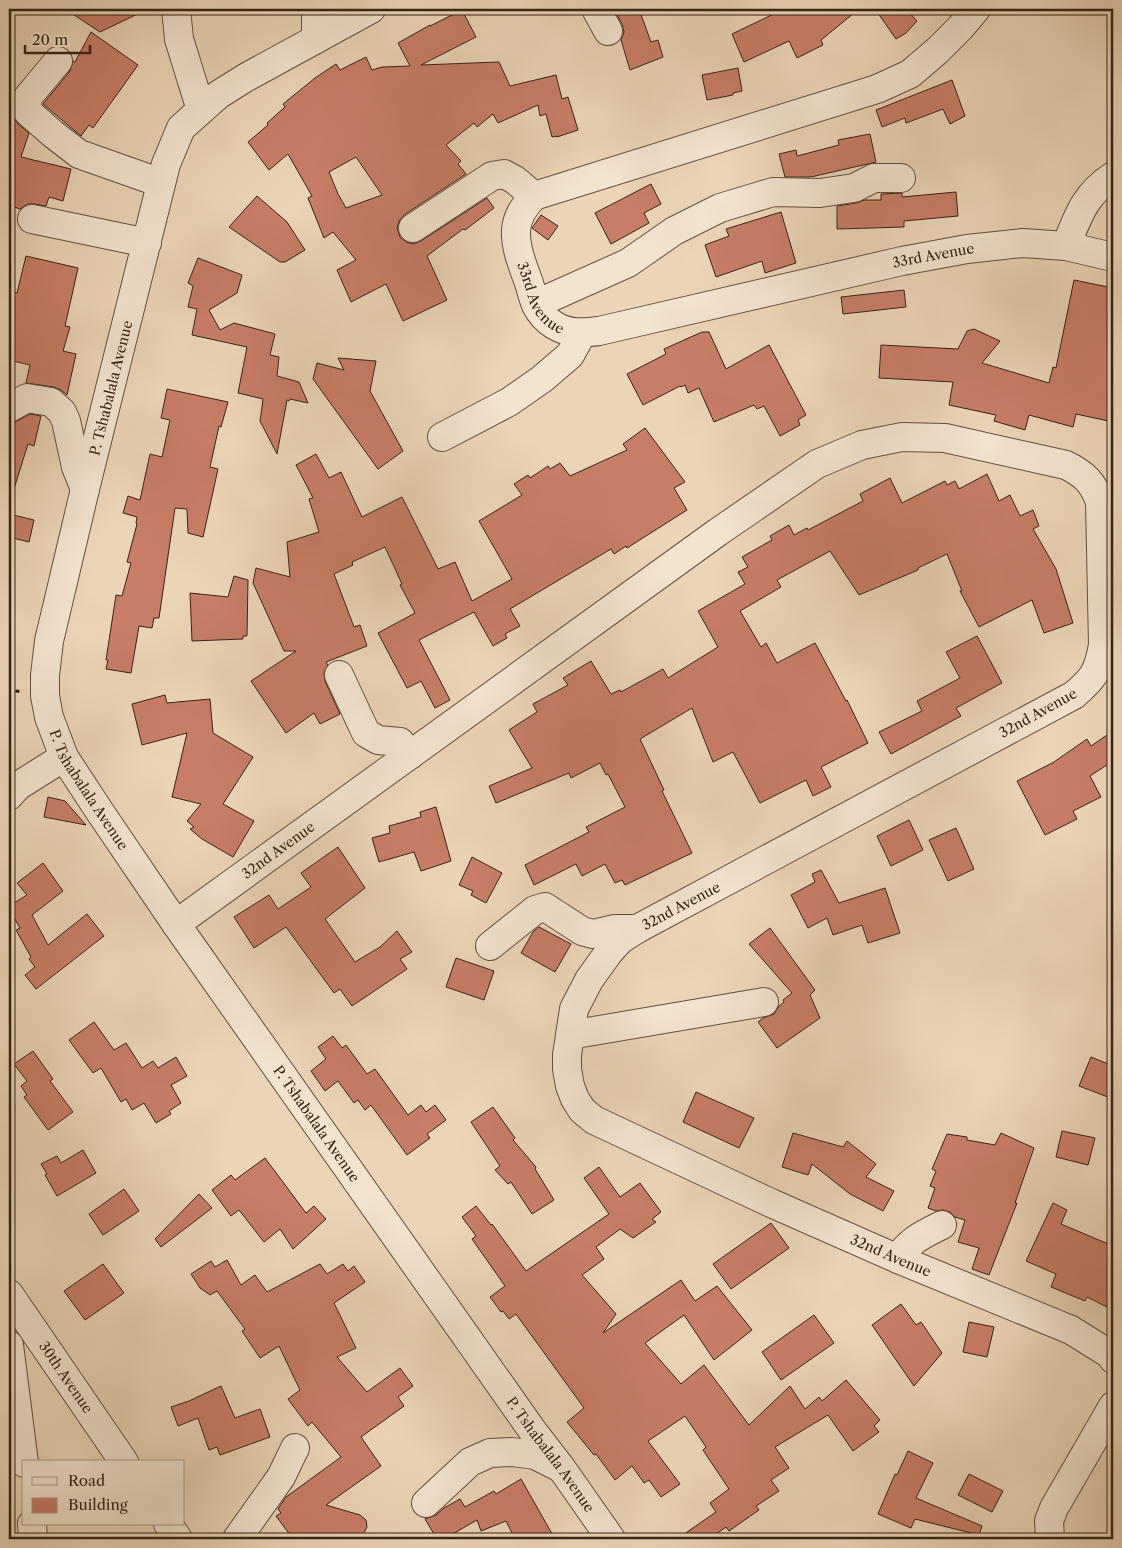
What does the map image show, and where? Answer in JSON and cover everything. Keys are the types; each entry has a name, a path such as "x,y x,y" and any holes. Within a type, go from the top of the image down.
{"street":[{"path":"176,9 179,39 201,110"},
{"path":"316,9 316,39"},
{"name":"P. Tshabalala Avenue","path":"371,9 244,78 218,95 181,128 166,164 85,490 49,641 45,675 45,696 49,717 64,757 176,924 526,1422 562,1469 611,1539"},
{"path":"413,228 492,176 504,174 515,180 534,196 877,89 910,74 943,45 976,9"},
{"path":"58,61 28,97 28,112 79,154 162,183"},
{"path":"1066,246 1085,203 1097,188 1113,176"},
{"path":"536,304 628,264 674,231 720,208 773,192 820,193 854,188 874,178 902,178"},
{"name":"33rd Avenue","path":"534,196 526,204 516,229 518,248 536,304 543,316 554,325 582,334 967,249 1023,244 1066,246 1113,257"},
{"path":"32,218 147,243"},
{"path":"442,437 509,402 542,379 570,355 582,334"},
{"path":"9,408 27,398 51,402 62,412 66,421 76,468 85,490"},
{"name":"32nd Avenue","path":"176,924 718,532 817,464 862,445 902,437 945,438 1066,465 1085,477 1096,490 1100,502 1103,645 1095,675 1074,696 637,929 620,940 589,980 574,1010 567,1062 570,1086 575,1099 582,1110 594,1120 771,1203 898,1259 1070,1330 1113,1359"},
{"path":"339,675 366,733 378,740 400,742 410,755"},
{"path":"9,796 18,786 64,757"},
{"path":"490,946 535,910 545,907 582,931 593,934 614,929 637,929"},
{"path":"570,1035 764,1002"},
{"path":"898,1259 903,1250 913,1240 942,1225"},
{"name":"30th Avenue","path":"9,1294 123,1460"},
{"path":"9,1345 24,1460"},
{"path":"1050,1539 1048,1521 1054,1508 1113,1406"},
{"path":"237,1539 281,1477 295,1448"},
{"path":"426,1503 470,1462 490,1454 512,1452 534,1455 562,1469"},
{"path":"32,1526 34,1539"},
{"path":"169,1526 178,1539"}],"building":[{"path":"65,9 148,9 100,32"},
{"path":"614,9 639,9 651,42 658,40 663,57 630,70 621,40 624,32 622,24"},
{"path":"784,9 859,9 821,40 823,45 797,58 789,41 744,62 732,34"},
{"path":"875,9 906,9 917,21 906,33 896,39"},
{"path":"462,10 476,37 421,65 499,62 510,86 556,75 562,99 568,97 578,130 552,137 546,114 540,116 538,105 498,123 493,114 477,127 474,123 446,145 461,161 458,164 466,174 404,215 399,221 397,228 400,237 406,242 413,244 421,241 487,198 494,208 427,256 447,300 403,321 386,284 351,302 337,270 356,260 333,232 324,238 308,198 312,196 288,154 269,170 248,142 285,107 283,104 336,64 340,70 366,57 372,70 382,67 410,66 398,43","holes":["356,157 382,195 346,208 329,172"]},
{"path":"91,32 138,65 93,128 89,125 81,136 43,104 70,71 73,61 75,62"},
{"path":"738,68 742,91 733,93 733,95 707,100 702,75"},
{"path":"952,80 965,116 950,124 943,109 906,123 905,118 882,127 876,110"},
{"path":"14,118 29,133 21,157 71,169 63,201 49,197 46,206 28,204 20,209 9,205 9,136"},
{"path":"870,134 876,162 811,177 785,177 779,154 796,150 797,156 839,145 838,140"},
{"path":"651,184 661,204 644,213 649,223 611,244 595,213"},
{"path":"956,192 958,216 904,221 904,227 837,229 837,206 865,200 881,200 881,194 902,193 902,197"},
{"path":"257,196 287,222 305,250 285,262 280,262 229,227"},
{"path":"781,212 796,263 765,273 762,261 716,277 705,245 729,236 726,229"},
{"path":"541,215 558,226 548,240 532,228"},
{"path":"26,256 78,268 65,326 70,327 63,351 76,354 67,395 54,387 26,383 30,365 9,360 9,291 17,293"},
{"path":"198,258 242,275 237,293 209,310 220,330 234,323 275,334 270,355 279,357 277,376 299,382 308,403 287,400 277,454 260,421 263,399 238,393 247,347 192,335 197,309 188,307 193,286 188,283"},
{"path":"1074,280 1113,288 1113,422 1076,414 1073,427 1029,415 1025,430 994,421 996,415 949,405 953,382 879,378 881,345 958,349 967,331 974,329 1000,341 982,363 1049,383 1053,367 1056,368"},
{"path":"904,290 906,307 843,314 841,297"},
{"path":"702,332 709,332 726,369 769,345 806,415 798,420 800,425 780,436 764,406 757,409 754,405 714,422 699,388 688,393 685,385 643,405 627,374 666,354 664,349"},
{"path":"338,358 376,361 370,391 403,451 378,469 313,379 317,363 344,370"},
{"path":"167,389 228,402 221,427 219,426 210,467 218,469 203,537 188,533 187,509 175,508 159,618 154,618 152,628 139,626 131,673 106,669 116,595 122,596 131,563 127,562 137,524 137,517 123,513 128,496 140,500 150,454 162,457 170,420 161,418"},
{"path":"30,414 41,416 34,446 28,444 13,492 9,491 9,449 15,422"},
{"path":"645,428 685,482 674,488 687,510 627,548 626,546 614,554 611,549 510,609 520,626 505,634 507,638 493,646 474,612 419,640 450,700 435,708 421,681 407,688 378,633 415,613 400,585 402,584 385,547 352,562 353,565 334,574 354,627 360,625 367,646 326,662 328,665 324,673 325,681 340,714 320,724 314,713 286,733 251,681 296,651 284,651 253,583 256,568 290,577 287,542 319,532 309,499 313,498 296,465 316,454 329,478 341,472 362,517 402,497 438,569 455,562 472,601 512,579 479,521 522,495 514,484 528,475 530,478 548,466 550,469 560,463 570,476 627,450 623,444"},
{"path":"987,474 999,501 1010,495 1020,516 1033,510 1039,526 1033,529 1056,569 1073,623 1044,633 1032,600 979,627 960,591 962,591 947,554 918,568 918,570 859,595 830,551 777,580 781,587 740,611 761,647 766,643 777,663 815,643 847,700 868,743 821,767 831,787 813,796 806,780 760,803 733,752 713,762 692,708 640,739 664,790 662,791 692,853 625,885 622,880 615,883 605,864 582,876 576,864 534,885 525,865 589,832 586,827 625,807 608,774 606,775 600,763 571,778 569,773 496,803 489,786 532,768 509,730 537,712 533,704 568,685 563,678 591,661 611,694 620,690 621,692 663,669 668,678 718,647 698,611 745,584 738,572 748,567 742,557 772,540 770,536 789,525 794,535 807,528 808,530 863,501 860,494 890,478 902,503 945,481 947,485 955,481 959,489"},
{"path":"9,514 34,520 29,542 9,537"},
{"path":"234,576 248,580 247,636 243,636 243,639 192,641 190,593 228,597"},
{"path":"977,636 1002,683 956,708 961,716 891,754 879,732 922,711 917,701 960,678 946,652"},
{"path":"165,695 167,703 210,699 213,733 253,757 223,804 254,821 233,857 202,839 190,829 194,827 187,821 201,804 172,797 187,733 142,745 132,704"},
{"path":"1113,731 1113,761 1090,776 1101,797 1073,811 1077,819 1045,835 1017,781 1054,762 1087,739 1091,746"},
{"path":"48,797 65,801 86,825 44,817"},
{"path":"436,807 451,861 421,871 414,852 379,862 372,838 390,833 389,826 421,817 420,812"},
{"path":"909,820 923,850 891,866 877,836"},
{"path":"956,828 974,869 948,881 929,840"},
{"path":"338,847 365,888 325,919 355,962 380,947 397,931 412,952 400,959 407,969 352,1006 340,989 334,993 286,927 254,948 234,917 269,895 278,909 311,887 301,873"},
{"path":"472,857 502,873 486,903 471,895 473,891 459,885"},
{"path":"43,863 63,891 32,915 48,945 87,914 104,936 36,989 25,975 35,967 29,959 31,957 16,930 20,928 9,906 27,895 17,883"},
{"path":"821,870 839,903 885,888 900,933 868,943 862,925 833,935 827,918 808,928 791,895 815,882 812,874"},
{"path":"539,927 571,944 555,972 521,953 533,932"},
{"path":"770,928 815,990 810,995 820,1018 777,1048 758,1022 774,1014 784,1002 783,1000 792,993 749,944"},
{"path":"456,958 494,971 484,1000 446,987"},
{"path":"94,1022 114,1050 126,1043 142,1068 153,1061 158,1068 176,1057 187,1076 171,1085 181,1103 169,1111 171,1114 156,1123 144,1103 132,1110 126,1099 121,1102 101,1068 93,1073 69,1040"},
{"path":"333,1036 342,1048 346,1045 367,1074 375,1069 408,1115 421,1105 426,1112 435,1105 446,1120 427,1134 430,1138 407,1155 371,1105 365,1110 358,1100 354,1103 338,1081 325,1091 311,1071 326,1059 318,1047"},
{"path":"33,1051 53,1079 50,1081 73,1112 48,1130 24,1097 27,1095 21,1086 27,1081 14,1064"},
{"path":"1091,1057 1113,1066 1113,1099 1079,1086"},
{"path":"696,1092 754,1118 739,1148 683,1122"},
{"path":"493,1107 515,1138 513,1140 536,1167 535,1169 554,1200 532,1214 511,1182 508,1184 495,1170 500,1166 471,1122"},
{"path":"1062,1131 1095,1138 1088,1165 1056,1157"},
{"path":"793,1133 843,1147 847,1141 876,1164 866,1177 894,1191 883,1211 850,1194 812,1164 808,1175 782,1167"},
{"path":"1001,1133 1034,1148 1015,1203 1017,1203 989,1275 972,1269 979,1248 958,1242 965,1220 955,1217 950,1212 936,1211 928,1208 935,1188 930,1186 936,1171 932,1169 947,1134 967,1137 967,1140 995,1145"},
{"path":"83,1150 96,1173 57,1196 41,1164 57,1156 61,1163"},
{"path":"265,1158 306,1213 314,1206 326,1219 293,1249 280,1229 264,1242 239,1210 231,1216 212,1190 231,1175 235,1180"},
{"path":"599,1167 620,1197 640,1183 661,1212 652,1219 656,1222 633,1238 620,1229 596,1247 604,1259 582,1275 616,1314 603,1333 681,1280 695,1301 717,1286 752,1330 714,1360 684,1315 645,1343 681,1384 704,1365 749,1425 790,1386 805,1409 819,1397 822,1401 846,1380 880,1420 874,1426 879,1432 853,1451 828,1415 775,1447 789,1468 771,1480 779,1491 756,1506 759,1510 729,1531 726,1527 709,1539 677,1539 716,1512 710,1503 729,1489 703,1450 706,1447 685,1416 648,1441 680,1484 661,1497 649,1480 644,1483 632,1466 615,1480 596,1454 594,1455 567,1422 584,1408 516,1314 509,1319 490,1297 505,1286 472,1239 476,1236 462,1217 476,1206 492,1224 526,1271 609,1214 584,1178"},
{"path":"124,1189 139,1211 103,1235 89,1214"},
{"path":"199,1194 212,1208 161,1247 155,1239"},
{"path":"1053,1203 1067,1210 1061,1224 1113,1246 1113,1310 1087,1297 1085,1301 1051,1287 1056,1274 1026,1261"},
{"path":"771,1223 789,1248 731,1289 713,1264"},
{"path":"227,1260 241,1285 255,1275 267,1292 320,1264 327,1274 343,1264 348,1271 354,1266 365,1282 334,1303 356,1348 337,1357 367,1392 400,1368 413,1386 398,1397 404,1406 361,1437 381,1466 326,1505 360,1515 366,1520 367,1527 365,1531 354,1539 293,1539 276,1516 281,1513 278,1509 286,1497 341,1457 312,1422 308,1426 288,1399 300,1390 279,1346 260,1358 242,1331 245,1329 217,1291 210,1295 200,1288 191,1274 211,1261 215,1267"},
{"path":"103,1264 124,1293 85,1320 64,1291"},
{"path":"901,1304 916,1325 921,1322 942,1353 914,1386 872,1325"},
{"path":"814,1315 834,1343 781,1380 762,1352"},
{"path":"969,1322 994,1327 987,1357 963,1352"},
{"path":"221,1386 235,1418 260,1409 270,1437 220,1455 217,1447 209,1450 198,1418 178,1426 171,1407"},
{"path":"908,1451 933,1463 916,1498 982,1526 979,1535 915,1519 911,1528 878,1514 895,1474 897,1475"},
{"path":"969,1474 1003,1491 992,1512 958,1495"},
{"path":"521,1479 555,1539 515,1539 506,1521 481,1531 477,1520 444,1539 437,1539 425,1519 436,1515 460,1499 465,1507 494,1491 496,1494"}]}
